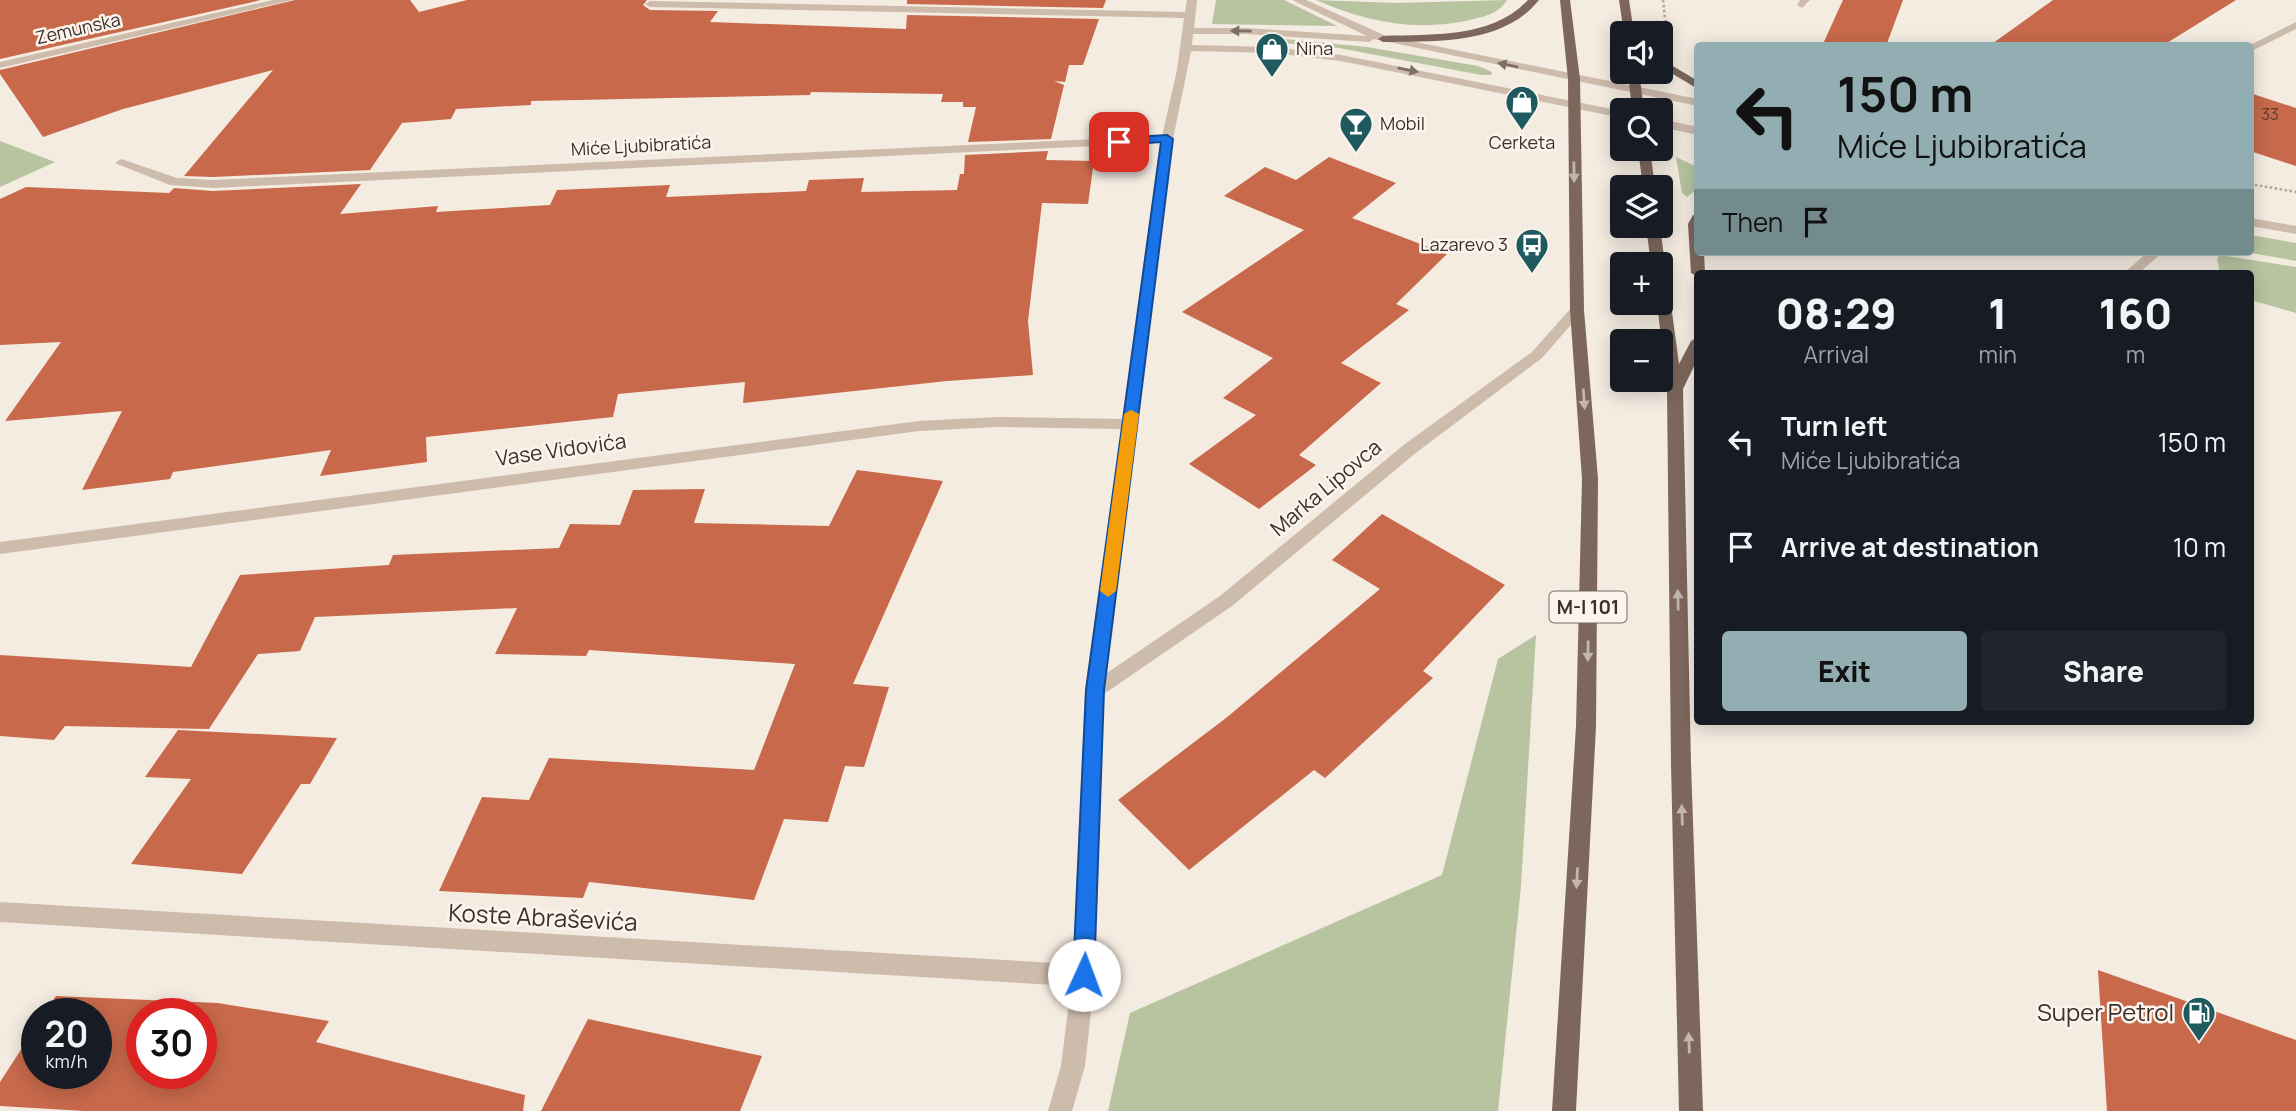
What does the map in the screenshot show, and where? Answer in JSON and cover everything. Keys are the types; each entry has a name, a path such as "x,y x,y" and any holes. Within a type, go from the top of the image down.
{"main road":[{"path":"1382,39 1491,29 1510,23 1534,0"},
{"name":"M-I 101","path":"1564,1111 1587,700 1590,479 1577,310 1574,79 1565,0"},
{"path":"1624,0 1627,20"},
{"path":"1673,70 1694,83"},
{"path":"1634,84 1636,98"},
{"path":"1665,315 1675,389 1691,1111"},
{"path":"1675,389 1694,349"}],"street":[{"name":"Zemunska","path":"0,65 287,0"},
{"path":"1060,1111 1073,1066 1084,975 1095,690 1167,139 1187,48 1192,0"},
{"path":"1297,0 1324,15 1382,39"},
{"path":"650,4 890,11 1189,15"},
{"path":"2254,47 2296,26"},
{"path":"1187,31 1270,32 1382,39 1694,102"},
{"path":"1187,48 1261,49 1341,58 1610,112"},
{"path":"1673,126 1694,130"},
{"name":"Miće Ljubibratića","path":"121,163 175,182 212,184 1167,139"},
{"path":"2254,223 2296,230"},
{"path":"2135,270 2151,256"},
{"name":"Marka Lipovca","path":"1095,690 1226,601 1410,448 1537,355 1577,310"},
{"name":"Vase Vidovića","path":"0,548 919,426 997,422 1130,424"},
{"name":"Koste Abraševića","path":"0,912 1084,975"}],"path":[{"path":"2254,185 2296,192"}],"green space":[{"path":"1216,0 1284,0 1337,26 1212,24"},
{"path":"1316,0 1396,3 1507,0 1500,8 1486,16 1450,23 1411,25 1372,19"},
{"path":"1264,37 1367,47 1478,66 1492,72 1491,75 1481,75 1339,48 1262,41"},
{"path":"0,141 55,162 0,187"},
{"path":"1676,157 1694,166 1694,191 1687,197 1682,193"},
{"path":"2254,236 2296,243 2296,261 2254,253"},
{"path":"2219,256 2226,256 2296,267 2296,313 2254,301 2254,270 2219,270 2217,259"},
{"path":"1536,635 1521,886 1498,1111 1108,1111 1130,1013 1442,875 1498,659"}],"building":[{"path":"0,0 261,0 0,59"},
{"path":"295,0 410,0 419,12 467,0 647,0 643,5 650,10 718,11 710,22 906,29 907,15 1099,19 1083,65 1069,65 1065,82 1054,81 1064,85 1051,139 968,142 976,107 963,107 963,102 941,102 943,94 811,92 810,95 531,101 531,105 456,109 451,119 402,123 370,170 184,176 273,70 123,109 43,137 0,74 0,70"},
{"path":"907,0 1106,0 1103,8 907,4"},
{"path":"1843,0 1903,0 1887,42 1824,42"},
{"path":"2053,0 2236,0 2168,42 1995,42"},
{"path":"2254,94 2296,108 2296,166 2254,152"},
{"path":"1048,151 1046,160 1094,161 1088,204 1042,203 1028,321 1033,375 947,381 743,403 745,382 618,394 613,417 426,437 427,462 320,476 331,450 173,472 170,479 82,490 122,411 5,421 61,342 0,345 0,199 26,187 169,193 174,188 213,191 361,184 340,214 438,206 436,212 550,205 557,190 670,185 666,197 806,191 809,180 864,178 861,192 957,190 960,174 964,174 965,155"},
{"path":"1329,157 1396,183 1352,218 1447,254 1396,304 1409,310 1341,363 1381,383 1299,455 1316,465 1259,509 1189,464 1256,415 1223,398 1273,358 1182,312 1304,230 1224,196 1265,167 1296,180"},
{"path":"857,470 943,481 853,684 889,687 864,767 845,766 828,822 784,819 754,900 589,882 583,898 439,891 482,797 529,800 549,758 754,770 795,664 589,650 586,656 495,654 517,608 315,617 300,651 258,654 209,729 65,726 54,740 0,736 0,655 191,667 240,575 389,565 393,555 559,548 570,524 620,525 633,490 705,489 694,523 829,526"},
{"path":"1382,514 1505,585 1423,671 1433,678 1325,778 1314,770 1189,870 1118,800 1226,718 1380,589 1332,560"},
{"path":"178,730 337,738 310,784 301,784 242,874 131,864 191,779 145,777"},
{"name":"Super Petrol","path":"2098,970 2296,1040 2296,1111 2107,1111"},
{"path":"56,996 102,998 55,998"},
{"path":"112,998 126,999 126,1089 217,1089 217,1003 329,1021 316,1042 525,1095 523,1111 84,1111 0,1106 0,1082 21,1050 21,1089 112,1089"},
{"path":"588,1019 762,1056 740,1111 541,1111"}],"slow traffic":[{"path":"1108,591 1131,414"}],"place":[{"name":"Nina","path":"1272,79"},
{"name":"Cerketa","path":"1522,132"},
{"name":"Mobil","path":"1356,154"},
{"name":"Lazarevo 3","path":"1532,275"},
{"name":"Super Petrol","path":"2199,1043"}],"route":[{"path":"1084,975 1095,690 1167,139 1119,142"}]}
